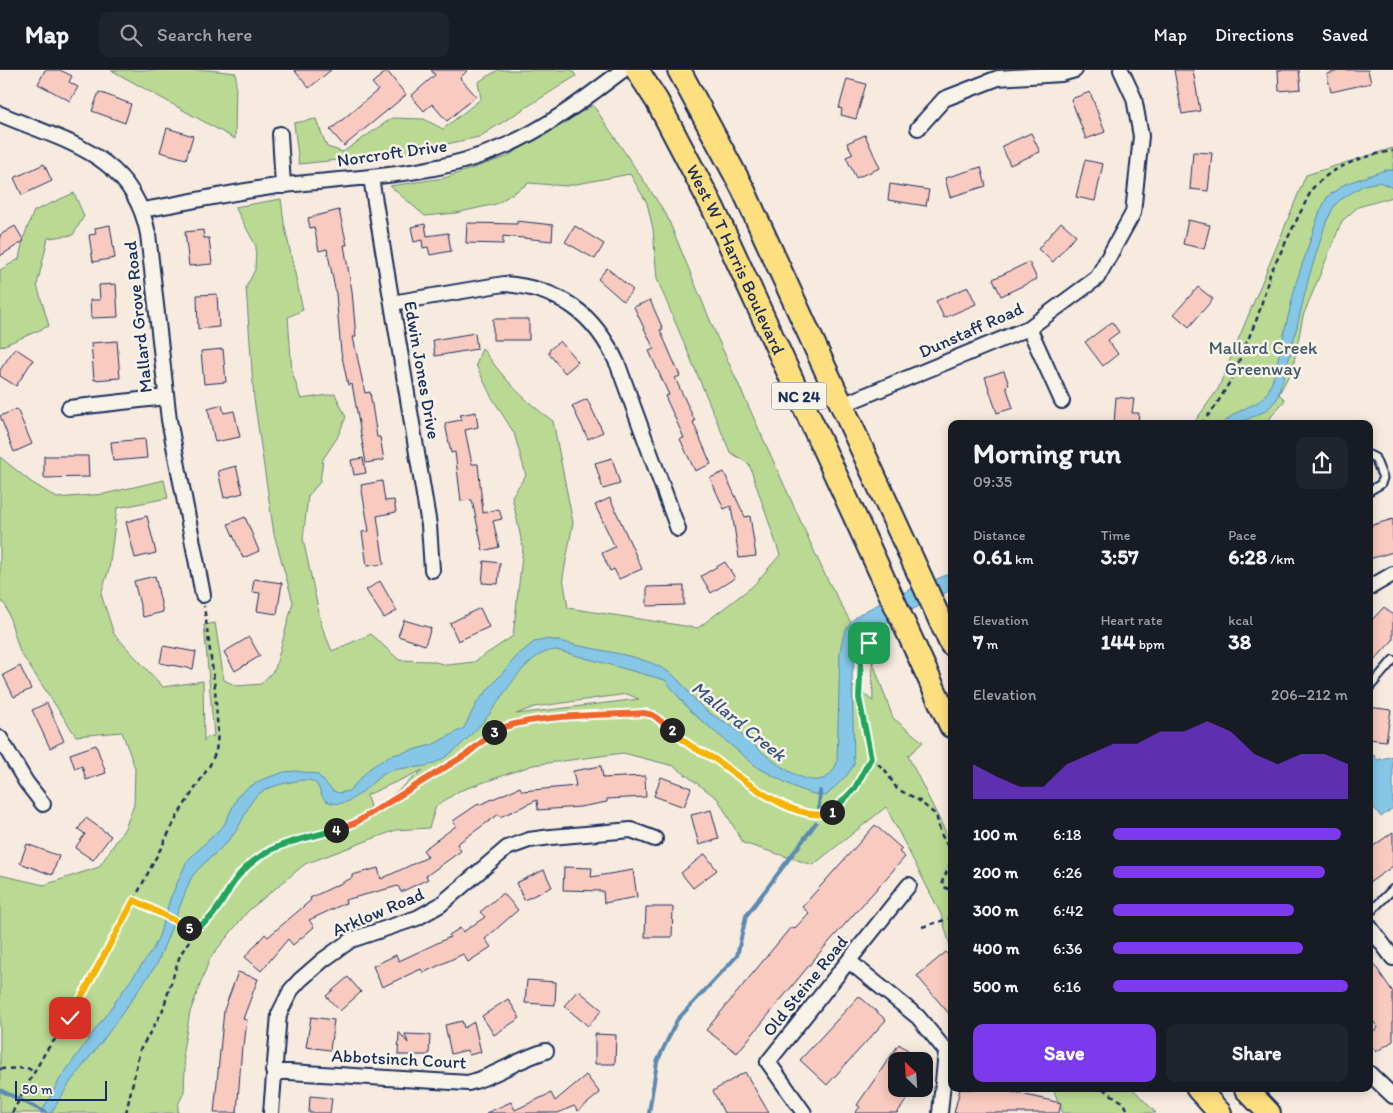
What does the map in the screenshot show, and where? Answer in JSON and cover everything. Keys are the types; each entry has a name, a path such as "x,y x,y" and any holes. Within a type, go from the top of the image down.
{"main road":[{"name":"West W T Harris Boulevard","path":"637,70 657,101 713,208 948,719"},
{"path":"662,70 731,166"},
{"name":"West W T Harris Boulevard","path":"679,70 731,166 948,637"},
{"path":"1201,1092 1220,1113"},
{"path":"1249,1092 1269,1113"}],"street":[{"name":"Norcroft Drive","path":"142,210 283,186 371,178 448,166 504,147 550,122 623,70"},
{"path":"918,128 944,99 998,78 1061,74 1075,70"},
{"name":"Dunstaff Road","path":"842,405 1029,328 1097,278 1133,213 1141,136 1134,98 1121,70"},
{"name":"Mallard Grove Road","path":"0,114 89,152 106,162 131,187 142,210 148,234 166,397 203,595"},
{"path":"280,134 283,186"},
{"name":"Edwin Jones Drive","path":"371,178 429,525 432,570"},
{"path":"392,303 504,284 523,285 542,290 567,302 584,314 598,329 615,359 678,529"},
{"path":"1029,328 1062,401"},
{"path":"69,408 166,397"},
{"path":"1373,586 1393,574"},
{"path":"0,738 26,782 43,804"},
{"name":"Arklow Road","path":"271,1113 279,1014 291,990 315,966 351,940 427,914 507,848 518,843 551,837 631,830 655,839"},
{"name":"Old Steine Road","path":"804,1113 768,1062 850,962 909,885"},
{"path":"1373,931 1393,958"},
{"path":"850,962 918,1017 946,1050 940,1113"},
{"name":"Abbotsinch Court","path":"274,1071 468,1083 493,1076 524,1059 546,1051"},
{"path":"1373,1077 1393,1096"}],"lane":[{"path":"1373,457 1383,478 1381,484 1373,489"},
{"path":"1373,683 1393,660"},
{"path":"1373,909 1393,889"}],"path":[{"path":"1204,420 1215,407 1231,380 1258,316 1273,267 1312,189 1336,170 1393,151"},
{"path":"12,1113 34,1072 86,990 178,815 210,765 217,745 215,688 203,595"},
{"path":"134,900 180,924 192,928 200,926 209,918 240,874 263,854 294,840 355,823 467,754 492,733 515,723 649,713 687,743 715,759 744,782 800,811 818,816 830,813 843,804 864,775 871,758 861,710 859,677 862,654 875,638"},
{"path":"871,758 885,770 897,789 917,799 936,815 941,834 948,847"},
{"path":"948,869 942,882 944,887 948,889"},
{"path":"922,927 948,919"},
{"path":"126,1113 140,1050 162,1012 180,955 191,938 192,928"},
{"path":"0,1069 27,1068 34,1072"},
{"path":"1108,1092 1124,1103 1129,1113"}],"green space":[{"path":"111,70 208,70 236,73 235,139"},
{"path":"498,70 572,70 576,76 479,137 406,153 299,164 294,123 316,119 327,147 343,152 392,118 424,119 443,129 481,99 478,82"},
{"path":"593,105 666,214 717,337 825,575 858,636 850,684 873,701 872,660 893,718 923,742 908,756 948,837 948,938 941,914 886,807 813,865 743,843 718,799 674,766 623,753 533,765 459,791 436,806 429,828 396,830 305,864 248,911 210,958 190,1012 183,1050 185,1068 184,1092 178,1105 178,1113 0,1113 0,875 44,885 99,867 125,828 134,805 135,768 122,732 76,736 20,652 6,606 0,599 0,457 31,482 57,498 104,494 164,480 168,498 117,508 109,569 101,594 114,634 163,687 203,681 204,741 207,737 214,736 204,625 215,623 224,680 237,686 261,684 275,669 293,602 274,534 254,399 246,287 255,270 256,246 235,207 281,199 284,223 303,310 288,317 292,372 301,399 335,394 346,417 337,438 323,459 320,482 308,496 303,539 322,627 332,651 371,634 399,660 431,661 447,665 474,662 513,636 523,548 512,496 526,475 514,433 491,396 476,365 482,348 514,388 553,421 573,523 563,577 568,608 698,628 753,586 780,555 749,464 730,452 657,279 653,229 647,203 630,174 566,186 529,183 496,204 456,213 425,216 390,186 444,178 506,157","holes":["627,694 639,699 516,714 534,707","423,770 371,813 367,795"]},
{"name":"Mallard Creek Greenway","path":"1393,148 1393,197 1358,207 1342,221 1303,316 1293,367 1279,394 1285,400 1268,420 1196,420 1218,389 1306,175"},
{"path":"74,193 84,216 73,235 48,238 37,285 49,326 0,347 0,270 19,259 23,239 34,211"},
{"path":"1054,1092 1136,1092 1156,1113 1063,1113"}],"water":[{"path":"1385,170 1393,170 1393,188 1379,182 1364,185 1334,206 1325,225 1309,277 1277,399 1267,410 1246,420 1227,420 1234,414 1258,402 1268,392 1274,376 1296,283 1320,211 1328,196 1345,184"},
{"path":"948,574 948,592 872,630 859,644 852,673 854,765 847,775 826,796 809,793 792,786 757,767 690,711 665,680 556,650 544,653 524,668 470,736 449,755 433,764 389,771 357,796 343,803 326,801 316,784 308,780 274,786 263,792 250,805 236,832 191,878 157,964 104,1039 71,1081 51,1113 41,1113 60,1079 153,949 170,899 187,861 224,825 238,796 246,789 261,780 284,772 296,771 317,774 333,791 339,793 349,791 369,769 389,756 432,745 464,728 477,702 518,655 534,642 549,639 627,656 658,666 677,678 697,702 712,715 733,727 770,758 802,777 816,780 828,776 837,762 840,652 845,631 860,614"},
{"path":"1373,756 1377,760 1393,756 1393,808 1381,817 1373,806"}],"building":[{"path":"45,70 60,70 72,76 69,82 78,87 70,101 38,84"},
{"path":"294,70 331,70 309,88"},
{"path":"431,70 468,70 460,78 476,96 447,121 432,104 424,111 411,96 435,75"},
{"path":"1174,70 1193,70 1200,111 1182,114"},
{"path":"1278,70 1299,70 1301,89 1279,91"},
{"path":"1343,70 1368,70 1371,83 1331,92 1327,74"},
{"path":"387,71 406,95 344,146 330,130 378,90 372,83"},
{"path":"847,79 866,84 856,119 841,115 842,109 839,108"},
{"path":"99,92 131,104 125,123 92,111"},
{"path":"1090,92 1105,132 1086,139 1071,99"},
{"path":"167,128 193,136 186,159 160,152"},
{"path":"1031,133 1040,152 1010,165 1002,146"},
{"path":"865,135 880,168 856,178 846,157 853,154 847,143"},
{"path":"1193,152 1212,153 1208,191 1190,189"},
{"path":"1085,160 1103,164 1095,201 1076,197"},
{"path":"44,164 52,181 22,195 14,178"},
{"path":"981,167 986,186 950,197 945,178"},
{"path":"890,184 929,190 926,206 888,200"},
{"path":"339,210 347,245 344,245 352,291 356,337 353,337 365,393 370,392 377,437 380,437 384,460 366,463 352,384 348,385 341,352 336,294 327,249 319,251 314,227 310,228 308,218"},
{"path":"1188,220 1210,225 1204,249 1183,244"},
{"path":"517,221 553,225 552,241 503,236 503,244 466,243 467,223 517,224"},
{"path":"1061,222 1076,235 1053,262 1038,249"},
{"path":"425,224 427,236 448,233 451,251 430,255 428,247 423,248 422,240 414,242 411,227"},
{"path":"110,225 115,258 93,262 89,235 96,234 95,228"},
{"path":"15,226 24,241 0,256 0,235"},
{"path":"575,226 604,244 595,259 565,242"},
{"path":"203,230 204,238 209,238 212,264 189,266 185,232"},
{"path":"1029,262 1037,279 1001,296 993,279"},
{"path":"607,268 633,290 623,301 598,279"},
{"path":"116,284 118,317 91,318 90,300 100,300 99,285"},
{"path":"968,287 976,304 944,318 936,301"},
{"path":"1198,287 1213,299 1189,327 1174,314"},
{"path":"217,294 219,327 198,329 197,295"},
{"path":"650,300 663,329 660,330 680,376 675,378 695,421 693,422 711,464 695,471 680,439 684,438 665,396 669,395 649,351 654,349 634,307"},
{"path":"493,319 529,319 529,340 493,340"},
{"path":"1112,322 1119,332 1108,340 1118,354 1103,366 1085,342"},
{"path":"475,333 477,349 435,356 433,340"},
{"path":"117,341 120,378 94,380 91,343"},
{"path":"560,341 578,362 565,373 549,354 549,350"},
{"path":"15,348 33,360 16,386 0,376 0,370"},
{"path":"223,349 226,382 204,384 201,351"},
{"path":"1004,371 1009,385 1006,386 1013,408 997,413 985,377"},
{"path":"1116,397 1134,399 1132,413 1139,413 1138,420 1114,420"},
{"path":"587,399 603,432 588,439 572,406"},
{"path":"222,405 224,413 234,411 240,437 215,442 208,409"},
{"path":"17,409 32,444 14,452 0,416"},
{"path":"476,412 478,427 465,430 472,464 478,464 483,513 499,509 502,519 493,521 499,547 483,551 472,500 461,501 455,452 451,453 445,423 461,420 460,415"},
{"path":"145,439 147,458 113,461 111,442"},
{"path":"44,456 88,456 89,477 44,478"},
{"path":"363,458 366,473 354,475 351,460"},
{"path":"612,458 620,484 603,489 595,463"},
{"path":"236,466 243,493 224,498 218,471"},
{"path":"724,472 745,517 750,516 756,556 739,558 731,506 724,509 710,478"},
{"path":"382,481 385,501 394,500 396,512 377,516 384,564 367,566 362,532 369,531 361,485"},
{"path":"610,498 642,569 619,579 614,569 610,571 602,553 615,547 595,505"},
{"path":"147,516 156,553 135,558 126,522"},
{"path":"245,517 259,551 243,558 228,524"},
{"path":"1393,519 1393,552 1373,558 1373,525"},
{"path":"484,561 500,563 498,584 482,583"},
{"path":"725,562 735,578 711,593 701,576"},
{"path":"155,576 163,612 143,617 134,581"},
{"path":"254,579 282,583 277,614 257,611 260,593 252,592"},
{"path":"380,581 397,611 384,618 366,590"},
{"path":"684,586 684,605 647,606 647,587"},
{"path":"1384,607 1393,615 1393,640 1373,662 1373,619"},
{"path":"480,608 489,627 458,641 450,623"},
{"path":"404,620 431,628 425,645 398,636"},
{"path":"249,637 260,656 235,671 224,652"},
{"path":"163,646 196,652 193,669 160,663"},
{"path":"20,666 31,689 14,697 3,675"},
{"path":"47,703 64,741 50,748 32,710"},
{"path":"1373,708 1391,710 1386,741 1373,739"},
{"path":"96,745 106,773 86,780 82,766 75,769 70,754"},
{"path":"601,766 603,778 645,776 646,797 607,799 607,802 580,807 538,810 537,800 500,817 499,814 457,844 461,851 426,876 428,879 401,892 398,886 345,900 346,903 309,920 314,927 293,945 288,939 261,971 245,957 265,934 268,937 311,900 310,898 352,878 352,875 378,868 381,879 428,857 423,850 456,826 453,821 478,804 520,787 522,791 576,786 573,771"},
{"path":"661,777 691,788 684,807 654,796"},
{"path":"711,810 719,839 699,845 691,815"},
{"path":"86,818 111,836 93,860 75,848 85,834 78,829"},
{"path":"875,825 902,849 899,852 905,857 821,951 737,1053 706,1030 791,927 794,929 809,913 802,907"},
{"path":"1393,832 1393,866 1373,880 1373,846"},
{"path":"27,844 59,856 52,875 20,863"},
{"path":"705,854 717,870 693,888 681,873"},
{"path":"564,867 592,868 591,877 633,870 637,897 604,903 603,891 563,890"},
{"path":"544,870 552,887 524,900 516,883"},
{"path":"503,893 518,910 485,939 491,947 468,962 463,954 423,973 421,969 382,987 373,966 396,955 399,961 450,937 449,935 460,928 463,932 485,917 480,912"},
{"path":"646,907 673,907 672,937 645,937"},
{"path":"946,952 948,955 948,1012 917,976"},
{"path":"1373,963 1393,992 1393,1041 1376,1052 1373,1048 1373,1031 1378,1028 1373,1021"},
{"path":"238,972 258,979 243,1019 247,1020 244,1046 242,1046 237,1113 214,1113 224,1010"},
{"path":"348,977 361,992 340,1011 326,996"},
{"path":"527,980 556,982 555,1005 525,1003"},
{"path":"578,990 602,1010 588,1026 564,1006"},
{"path":"859,996 886,1020 827,1085 800,1060"},
{"path":"508,999 520,1018 494,1035 482,1016"},
{"path":"311,1017 334,1020 330,1050 306,1047"},
{"path":"462,1021 464,1028 474,1022 481,1052 469,1055 467,1050 451,1054 445,1025"},
{"path":"399,1032 408,1043 405,1034 430,1035 429,1055 398,1055"},
{"path":"595,1034 616,1035 615,1064 595,1064"},
{"path":"899,1044 910,1052 893,1052"},
{"path":"888,1060 888,1098 908,1098 897,1113 855,1113 860,1107 857,1105"},
{"path":"745,1072 769,1113 724,1113 713,1091"},
{"path":"586,1075 600,1093 578,1111 574,1106 558,1113 486,1113 511,1102 515,1110 551,1093 555,1101"},
{"path":"959,1092 1012,1092 1061,1103 1059,1113 954,1113"},
{"path":"310,1096 332,1098 330,1113 309,1113"}],"waterway":[{"path":"819,808 820,791"},
{"path":"649,1113 657,1062 677,1020 737,956 746,916 816,823"},
{"path":"0,1090 45,1112"}],"route":[{"path":"70,1018 134,900 187,927 200,926 217,909 240,874 252,862 272,848 355,823 467,754 498,729 515,723 528,720 649,713 693,748 715,759 744,782 786,805 806,814 818,816 837,810 864,775 871,758 859,698 861,659 869,643"}],"water label":[{"name":"Mallard Creek","path":"739,721"}]}
